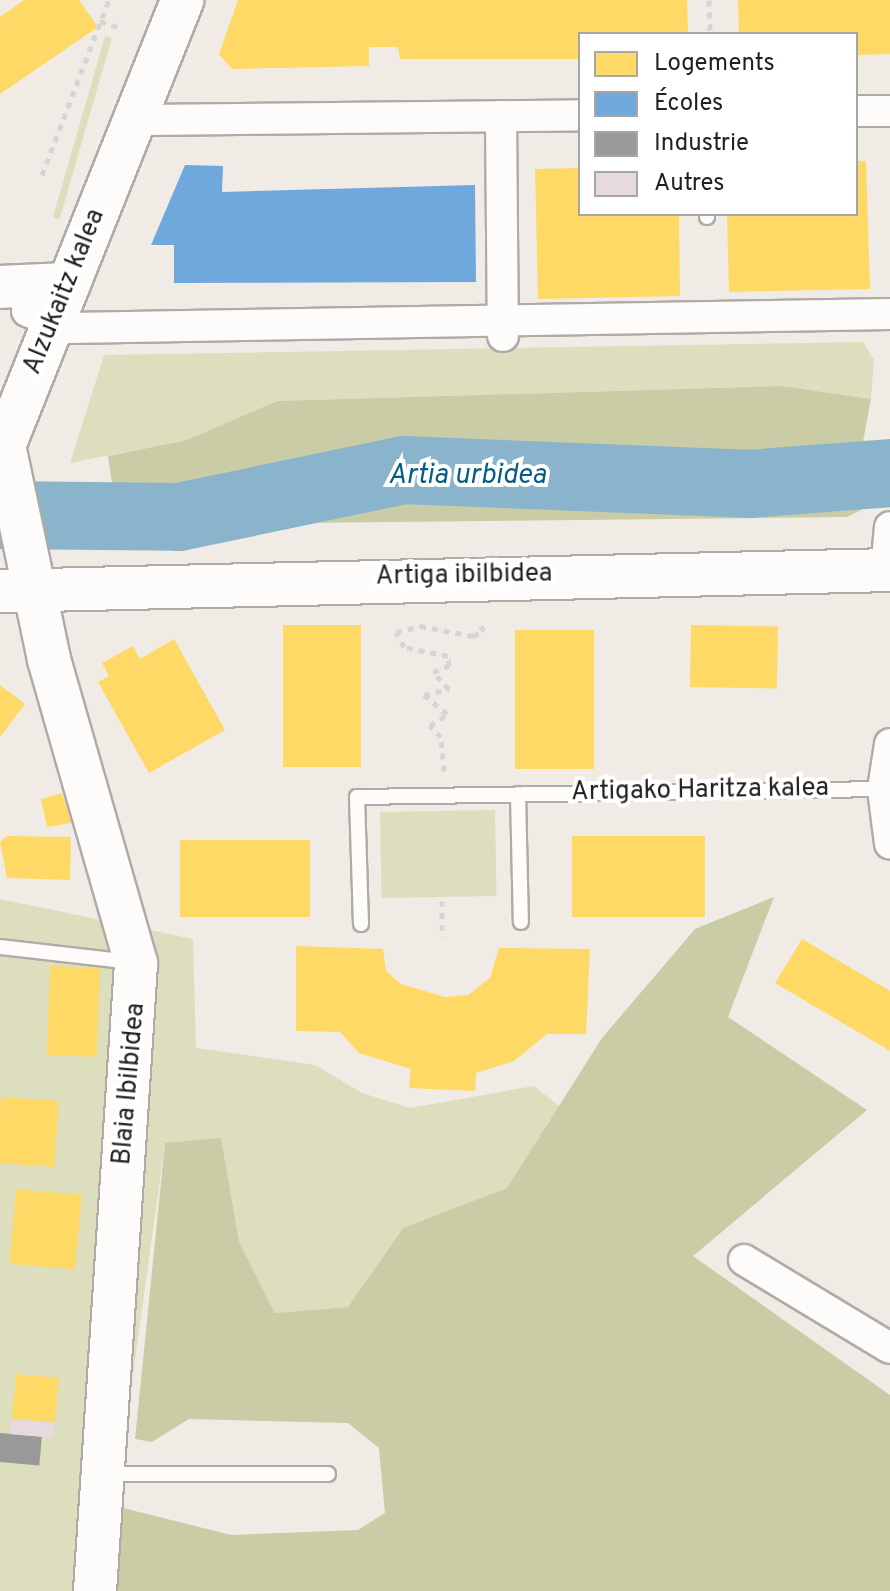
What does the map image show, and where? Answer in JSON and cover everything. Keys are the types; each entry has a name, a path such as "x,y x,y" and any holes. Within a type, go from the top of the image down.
{"street":[{"name":"Alzukaitz kalea","path":"19,590 21,533 5,466 4,446 26,307 69,284 182,0"},
{"path":"858,111 890,111"},
{"path":"135,120 578,115"},
{"path":"501,116 502,328"},
{"path":"26,307 69,284"},
{"path":"26,307 69,328 502,328 890,314"},
{"path":"888,570 890,527"},
{"name":"Artiga ibilbidea","path":"19,590 888,570"},
{"name":"Blaia Ibilbidea","path":"19,590 49,659 136,963 95,1591"},
{"path":"890,744 883,789 890,844"},
{"path":"744,1260 890,1348"}],"lane":[{"name":"Artigako Haritza kalea","path":"361,924 357,797 883,789"},
{"path":"518,794 521,922"},
{"path":"0,947 136,963"},
{"path":"101,1474 328,1474"}],"path":[{"path":"42,175 109,0"},
{"path":"709,0 710,32"},
{"path":"100,21 120,28"},
{"path":"444,749 430,726 447,714 424,695 449,689 433,672 449,666 448,656 395,639 413,626 449,635 484,631 479,622 464,620"},
{"path":"442,901 442,937"}],"green space":[{"path":"105,36 112,38 60,220 53,218"},
{"path":"863,342 874,360 871,399 782,386 277,401 187,440 70,463 104,355"},
{"path":"782,386 871,399 859,463 861,510 847,517 118,525 108,456 187,440 277,401"},
{"path":"495,810 497,896 382,898 380,812"},
{"path":"774,897 728,1017 867,1110 693,1256 890,1395 890,1591 115,1591 115,1506 231,1535 358,1530 385,1513 379,1448 348,1423 189,1419 152,1442 135,1439 165,1143 221,1138 239,1241 275,1313 348,1307 403,1228 507,1188 602,1038 695,929"},
{"path":"0,899 193,939 196,1048 315,1065 362,1093 410,1108 534,1086 559,1106 507,1189 403,1228 348,1307 275,1313 239,1241 221,1139 165,1143 115,1506 114,1591 0,1591"}],"building: Logements":[{"path":"24,0 79,0 98,27 0,94 0,17"},
{"path":"238,0 687,0 688,32 578,32 578,59 400,59 398,47 369,47 369,66 232,69 219,54"},
{"path":"738,0 890,0 890,54 858,55 858,32 739,32"},
{"path":"858,161 866,161 870,289 729,292 727,216 858,216"},
{"path":"578,168 578,216 679,216 680,296 538,299 535,169"},
{"path":"283,625 361,625 361,767 283,767"},
{"path":"691,625 778,627 777,689 690,687"},
{"path":"515,630 594,630 594,769 515,769"},
{"path":"174,639 225,730 149,773 98,682 109,676 102,663 133,646 140,659"},
{"path":"0,685 25,704 0,737"},
{"path":"62,793 72,823 47,827 41,799"},
{"path":"7,836 71,837 70,880 7,878 0,842"},
{"path":"572,836 705,836 705,917 572,917"},
{"path":"180,840 310,840 310,917 180,917"},
{"path":"802,939 890,991 890,1051 775,983"},
{"path":"296,946 383,949 386,971 401,984 445,997 468,995 490,978 499,948 590,949 586,1034 547,1034 514,1061 476,1073 475,1091 409,1088 411,1069 359,1053 340,1032 296,1031"},
{"path":"50,966 100,968 97,1057 47,1055"},
{"path":"1,1097 59,1101 54,1167 0,1163"},
{"path":"16,1189 82,1195 75,1269 9,1264"},
{"path":"16,1374 59,1378 55,1423 12,1419"}],"building: Écoles":[{"path":"185,165 223,166 222,192 475,185 476,282 174,283 174,245 151,245"}],"building: Industrie":[{"path":"0,1433 42,1437 39,1466 0,1462"}],"building: Autres":[{"path":"11,1419 55,1423 54,1438 10,1434"}],"waterway":[{"name":"Artia urbidea","path":"0,515 179,517 403,470 748,484 890,473"}]}
